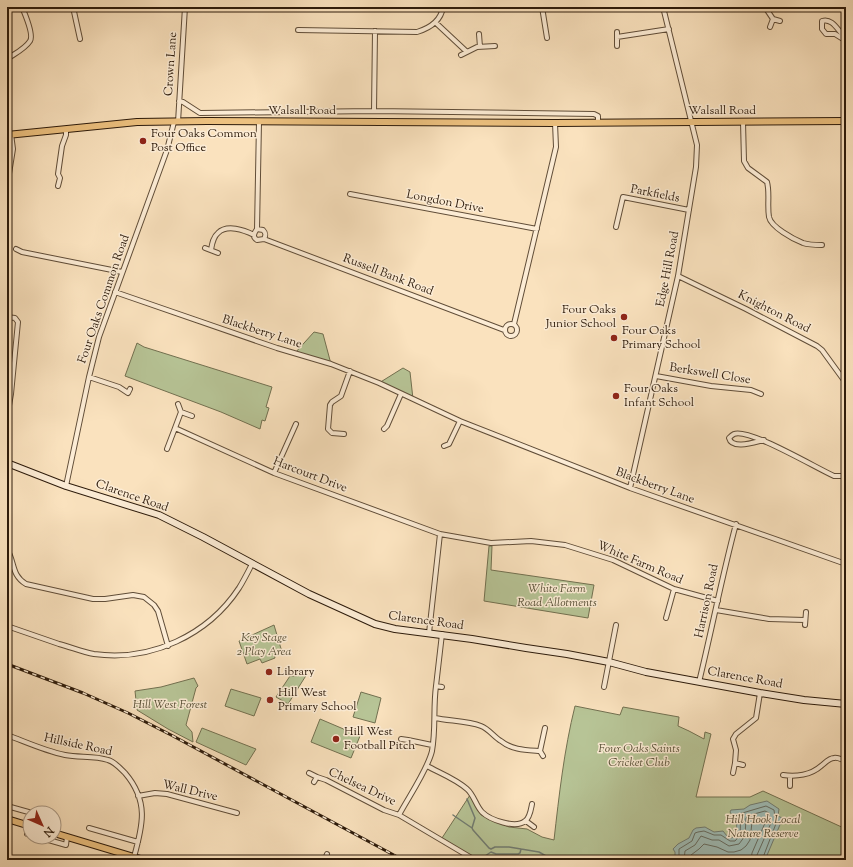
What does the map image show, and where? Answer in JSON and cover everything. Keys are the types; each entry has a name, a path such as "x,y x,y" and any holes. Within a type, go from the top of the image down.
{"main road":[{"name":"Walsall Road","path":"9,135 137,122 555,123 846,121"},
{"path":"7,819 22,824"},
{"path":"62,835 144,860"}],"street":[{"path":"7,59 25,47 30,42 32,36 22,7"},
{"path":"73,7 80,39"},
{"name":"Crown Lane","path":"176,122 179,101 185,7"},
{"path":"298,30 417,32 427,29 436,23 442,14 444,7"},
{"path":"542,7 547,38"},
{"name":"Edge Hill Road","path":"630,488 678,276 697,156 697,145 663,7"},
{"path":"765,7 773,19 780,21"},
{"path":"770,26 773,19"},
{"path":"846,35 843,35 830,21 822,21 822,29 826,34 835,34 843,39 846,39"},
{"path":"436,23 467,52"},
{"path":"835,34 836,28"},
{"path":"617,37 669,29"},
{"path":"374,112 375,32"},
{"path":"617,32 617,46"},
{"path":"479,34 480,47"},
{"path":"461,55 480,47 495,46"},
{"name":"Walsall Road","path":"179,101 200,113 374,112 594,114 598,116 598,122"},
{"name":"Four Oaks Common Road","path":"66,486 89,377 100,334 176,122"},
{"path":"211,250 216,231 235,228 245,230 254,235 257,229 259,122"},
{"path":"743,122 744,161 748,168 768,182 769,216 771,223 778,229 804,243 822,245"},
{"name":"Russell Bank Road","path":"254,235 257,240 264,239 504,330 506,335 511,337 515,335 517,329 514,324 556,147 555,123"},
{"path":"58,186 62,146 66,135 66,130"},
{"path":"7,186 13,149 9,135"},
{"name":"Longdon Drive","path":"350,194 537,229"},
{"name":"Parkfields","path":"616,227 623,197 689,210"},
{"path":"257,229 265,232 266,234 264,239"},
{"path":"16,248 22,252 122,272"},
{"path":"205,248 218,253"},
{"name":"Knighton Road","path":"678,276 817,346 822,350 846,383"},
{"name":"Blackberry Lane","path":"115,292 231,333 350,371 460,421 630,488 736,524 846,564"},
{"path":"7,317 15,318 18,322 11,394 7,417"},
{"path":"504,330 508,324 514,324"},
{"path":"7,366 13,367"},
{"path":"344,434 332,433 328,429 330,405 341,396 350,371"},
{"name":"Berkswell Close","path":"656,376 711,386 751,390 761,394"},
{"path":"89,377 119,387 129,393"},
{"path":"384,429 388,426 401,394"},
{"path":"178,404 182,412 192,416"},
{"path":"167,449 182,412"},
{"path":"444,446 449,444 460,421"},
{"path":"274,472 296,424"},
{"name":"Harcourt Drive","path":"176,428 274,472 440,534"},
{"path":"764,440 734,445 730,442 729,438 733,434 738,434 764,440 834,476 842,476 846,474"},
{"name":"Clarence Road","path":"7,463 66,486 159,515 309,594 375,624 395,629 442,634 567,654 609,662 646,672 760,693 804,700 846,704"},
{"name":"Harrison Road","path":"699,682 736,524"},
{"path":"429,633 440,534"},
{"name":"White Farm Road","path":"440,534 491,542 531,541 565,545 614,560 674,589 718,601"},
{"path":"7,549 11,556 15,572 21,581 26,584 93,599 138,595 148,599 158,611 168,646"},
{"path":"7,626 94,654 129,655 157,650 168,646 191,633 219,611 239,588 252,564"},
{"path":"666,618 674,589"},
{"path":"716,610 769,619 805,620"},
{"path":"805,625 806,612"},
{"path":"604,687 616,625"},
{"path":"399,815 427,766 432,750 435,718 433,704 442,634"},
{"path":"436,686 442,687"},
{"path":"733,773 736,750 734,739 736,734 756,718 760,693"},
{"path":"435,718 477,725 510,746 518,749 540,751"},
{"path":"543,756 540,751 545,728"},
{"name":"Hillside Road","path":"7,735 40,748 66,755 102,758 112,762 128,777 142,807 141,830 134,857"},
{"path":"401,739 432,745"},
{"path":"407,746 408,740"},
{"path":"783,776 810,773 834,758 839,758 846,762"},
{"path":"735,763 743,765"},
{"path":"427,766 465,788 476,801 482,812 498,821 513,825 526,821 532,804"},
{"name":"Chelsea Drive","path":"309,773 384,810 399,815 474,860"},
{"path":"790,776 790,786"},
{"name":"Chelsea Drive","path":"314,782 317,777"},
{"name":"Wall Drive","path":"138,796 154,793 167,794 237,813"},
{"path":"7,806 22,810"},
{"path":"526,821 534,826"},
{"path":"89,828 138,842"},
{"path":"62,844 66,845 67,837"}],"green space":[{"path":"314,332 323,334 331,364 295,353"},
{"path":"137,343 144,347 272,387 266,407 269,408 265,421 262,420 260,429 221,412 125,376"},
{"path":"403,368 410,372 413,399 379,383"},
{"name":"White Farm Road Allotments","path":"489,546 492,546 491,570 594,585 588,618 484,601"},
{"name":"Key Stage 2 Play Area","path":"274,625 282,652 274,654 275,658 262,663 260,659 247,664 239,641"},
{"path":"305,672 307,674 288,704 276,697 290,676 297,676 297,673"},
{"name":"Hill West Forest","path":"194,678 198,686 196,688 186,725 192,732 193,742 137,710 135,691 161,687"},
{"path":"231,689 261,698 254,716 225,706"},
{"path":"361,692 381,698 375,723 353,717"},
{"name":"Hill Hook Local Nature Reserve","path":"575,706 620,715 623,707 679,717 678,726 704,739 705,732 711,734 696,797 750,797 763,791 846,829 846,860 478,860 442,838 470,795 481,815 509,827 527,829 542,837 554,840 565,756"},
{"name":"Hill West Football Pitch","path":"320,719 360,736 351,758 311,742"},
{"path":"202,728 256,749 246,765 196,742"}],"water":[{"path":"767,801 779,809 778,816 782,818 782,820 765,860 675,860 675,852 673,849 678,844 689,838 693,830 696,828 705,827 714,832 723,831 731,838 736,833 737,822 730,812 731,810 744,809 750,805"}],"waterway":[{"path":"467,799 475,818 472,828 489,848 509,847 539,852 546,856 556,857 559,860"},
{"path":"453,815 472,828"},
{"path":"485,856 491,852 496,854 518,854 520,853 521,849"}],"railway":[{"path":"7,664 83,693 128,713 403,860"}],"place":[{"name":"Four Oaks Common Post Office","path":"143,141"},
{"name":"Four Oaks Junior School","path":"624,317"},
{"name":"Four Oaks Primary School","path":"614,338"},
{"name":"Four Oaks Infant School","path":"616,396"},
{"name":"Library","path":"269,672"},
{"name":"Hill West Primary School","path":"270,700"},
{"name":"Hill West Football Pitch","path":"336,739"}],"park label":[{"name":"Four Oaks Saints Cricket Club","path":"639,756"}]}
